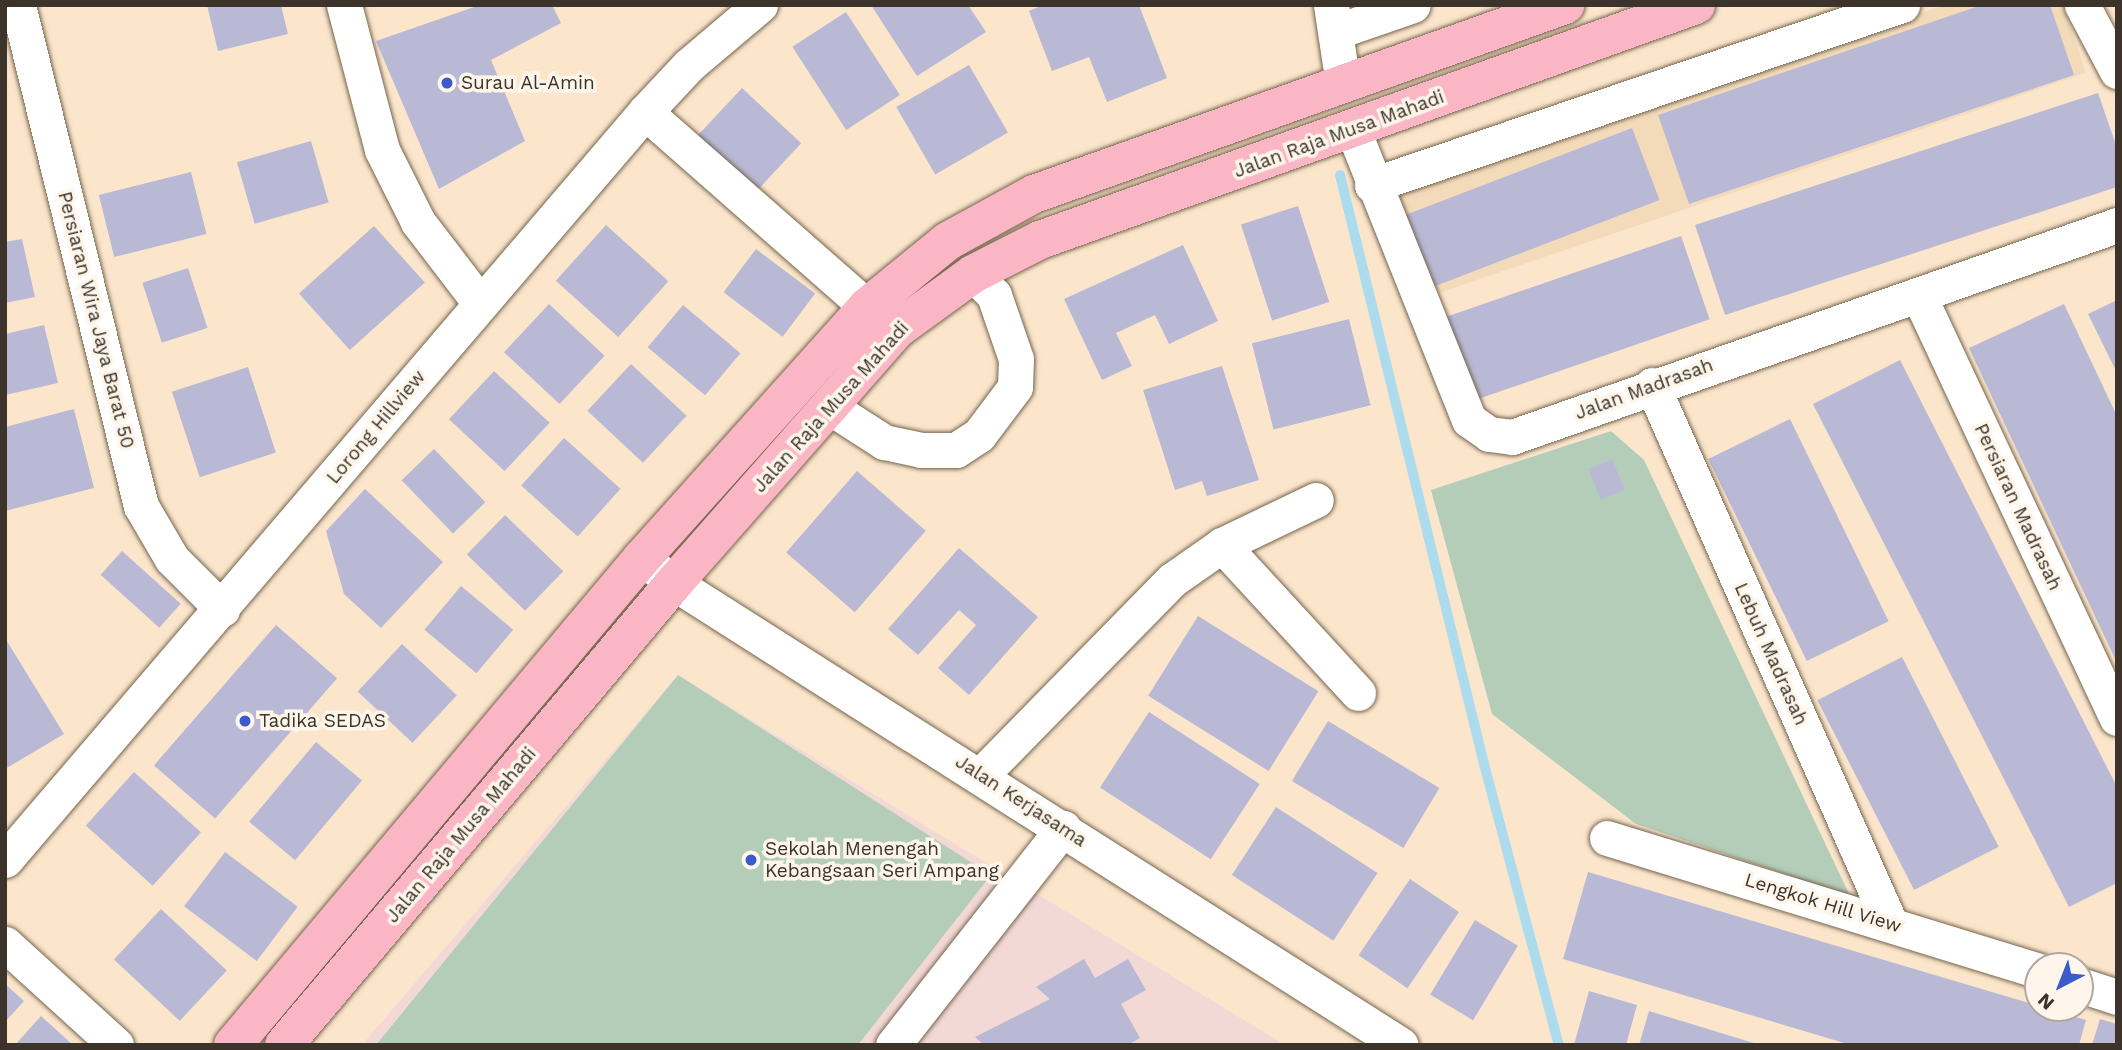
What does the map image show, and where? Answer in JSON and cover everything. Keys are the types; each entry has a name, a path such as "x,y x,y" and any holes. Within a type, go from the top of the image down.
{"main road":[{"name":"Jalan Raja Musa Mahadi","path":"233,1045 642,558 867,307 948,241 1034,194 1565,5"},
{"name":"Jalan Raja Musa Mahadi","path":"284,1045 674,583 896,330 973,274 1040,240 1696,5"}],"street":[{"path":"344,5 382,150 418,222 480,303"},
{"name":"Lorong Hillview","path":"5,860 645,112 718,17 760,5"},
{"path":"1343,84 1334,18 1413,5"},
{"path":"1372,185 1902,5"},
{"path":"2082,5 2117,71"},
{"name":"Persiaran Wira Jaya Barat 50","path":"16,24 141,506 172,559 222,609"},
{"path":"645,112 867,307"},
{"name":"Jalan Madrasah","path":"1353,130 1372,185 1469,420 1489,434 1512,437 2117,225"},
{"path":"828,406 884,442 921,450 956,450 979,435 1015,387 1016,359 994,295 973,274"},
{"name":"Persiaran Madrasah","path":"1919,296 2117,718"},
{"name":"Lebuh Madrasah","path":"1652,386 1890,923"},
{"path":"981,775 1172,580 1222,545 1316,499"},
{"path":"1222,545 1358,693"},
{"name":"Jalan Kerjasama","path":"642,558 674,583 981,775 1401,1045"},
{"path":"892,1045 1063,828"},
{"name":"Lengkok Hill View","path":"1607,838 2024,966"},
{"path":"5,944 116,1045"},
{"path":"2094,990 2117,997"}],"shaded area":[{"path":"1945,5 2063,5 2086,73 1421,299 1386,196"},
{"name":"Sekolah Menengah Kebangsaan Seri Ampang","path":"678,675 1285,1045 362,1045"}],"green space":[{"path":"1611,431 1644,460 1850,896 1636,824 1492,714 1431,490"},
{"name":"Sekolah Menengah Kebangsaan Seri Ampang","path":"678,675 991,875 858,1045 376,1045"}],"building":[{"path":"207,5 281,5 288,34 218,51"},
{"name":"Surau Al-Amin","path":"480,5 552,5 561,23 491,60 525,141 439,189 376,41"},
{"path":"871,5 968,5 986,32 917,76"},
{"path":"1043,5 1139,5 1167,78 1107,102 1089,57 1052,71 1029,11"},
{"path":"1982,5 2050,5 2074,75 1689,204 1658,115"},
{"path":"846,12 900,95 846,130 792,47"},
{"path":"969,65 1008,133 935,175 896,107"},
{"path":"742,88 801,143 747,201 688,146"},
{"path":"2098,93 2117,148 2117,187 1725,315 1695,225"},
{"path":"1632,128 1660,200 1424,290 1397,218"},
{"path":"311,141 329,203 255,224 237,162"},
{"path":"191,172 206,234 114,257 99,195"},
{"path":"1298,206 1329,302 1272,321 1241,225"},
{"path":"606,225 668,281 618,337 556,281"},
{"path":"374,226 425,282 350,350 299,294"},
{"path":"1681,236 1710,319 1471,401 1443,318"},
{"path":"22,239 35,297 5,303 5,242"},
{"path":"1183,245 1218,321 1169,344 1155,315 1116,333 1132,366 1102,380 1064,299"},
{"path":"756,249 815,294 783,337 724,292"},
{"path":"188,268 207,328 162,343 142,283"},
{"path":"2117,300 2117,373 2088,314"},
{"path":"549,304 605,356 560,404 504,352"},
{"path":"2064,304 2117,416 2117,663 1969,348"},
{"path":"683,305 740,353 705,395 648,347"},
{"path":"1349,319 1371,405 1274,430 1252,343"},
{"path":"44,325 58,383 5,395 5,334"},
{"path":"1900,360 2117,787 2117,883 2069,907 1813,404"},
{"path":"631,364 687,416 643,463 587,411"},
{"path":"1222,366 1259,480 1207,496 1202,481 1175,490 1143,390"},
{"path":"248,367 276,453 200,477 172,392"},
{"path":"494,371 550,423 505,471 449,419"},
{"path":"74,409 94,488 5,511 5,427"},
{"path":"1790,419 1889,621 1807,661 1708,459"},
{"path":"564,438 620,489 578,536 521,486"},
{"path":"434,449 485,502 453,533 402,480"},
{"path":"1612,459 1625,489 1601,500 1588,469"},
{"path":"857,471 926,531 855,612 786,553"},
{"path":"365,489 443,562 381,628 344,594 326,531"},
{"path":"505,515 563,571 525,611 467,555"},
{"path":"959,548 1038,617 969,695 938,668 976,625 959,610 918,655 888,629"},
{"path":"122,551 181,604 159,628 101,575"},
{"path":"461,586 513,630 476,673 424,630"},
{"path":"1198,616 1318,691 1269,771 1148,696"},
{"name":"Tadika SEDAS","path":"276,625 337,678 215,819 154,765"},
{"path":"5,638 64,734 5,769"},
{"path":"402,644 457,695 413,743 358,692"},
{"path":"1902,657 1999,847 1914,890 1817,700"},
{"path":"1149,712 1260,784 1211,859 1100,787"},
{"path":"1328,721 1439,788 1403,848 1292,781"},
{"path":"316,742 362,781 295,860 249,822"},
{"path":"134,772 201,832 153,886 86,826"},
{"path":"1276,807 1377,873 1333,941 1232,875"},
{"path":"225,852 298,907 257,961 184,906"},
{"path":"1588,872 2024,1002 2024,1022 2085,1022 2079,1045 1851,1045 1563,959"},
{"path":"1410,879 1459,912 1407,988 1359,955"},
{"path":"161,909 227,970 180,1021 114,959"},
{"path":"1475,920 1518,946 1473,1020 1430,995"},
{"path":"1084,959 1095,978 1128,959 1146,990 1121,1004 1140,1038 1128,1045 984,1045 975,1037 1050,999 1036,987"},
{"path":"5,984 24,1001 5,1022"},
{"path":"1589,991 1637,1005 1626,1045 1574,1045"},
{"path":"1649,1011 1757,1044 1639,1045"},
{"path":"41,1016 73,1045 15,1045"},
{"path":"2100,1019 2117,1024 2117,1045 2092,1045"}],"waterway":[{"path":"1340,175 1484,764 1559,1045"}],"place":[{"name":"Surau Al-Amin","path":"447,83"},
{"name":"Tadika SEDAS","path":"245,721"},
{"name":"Sekolah Menengah Kebangsaan Seri Ampang","path":"751,860"}]}
